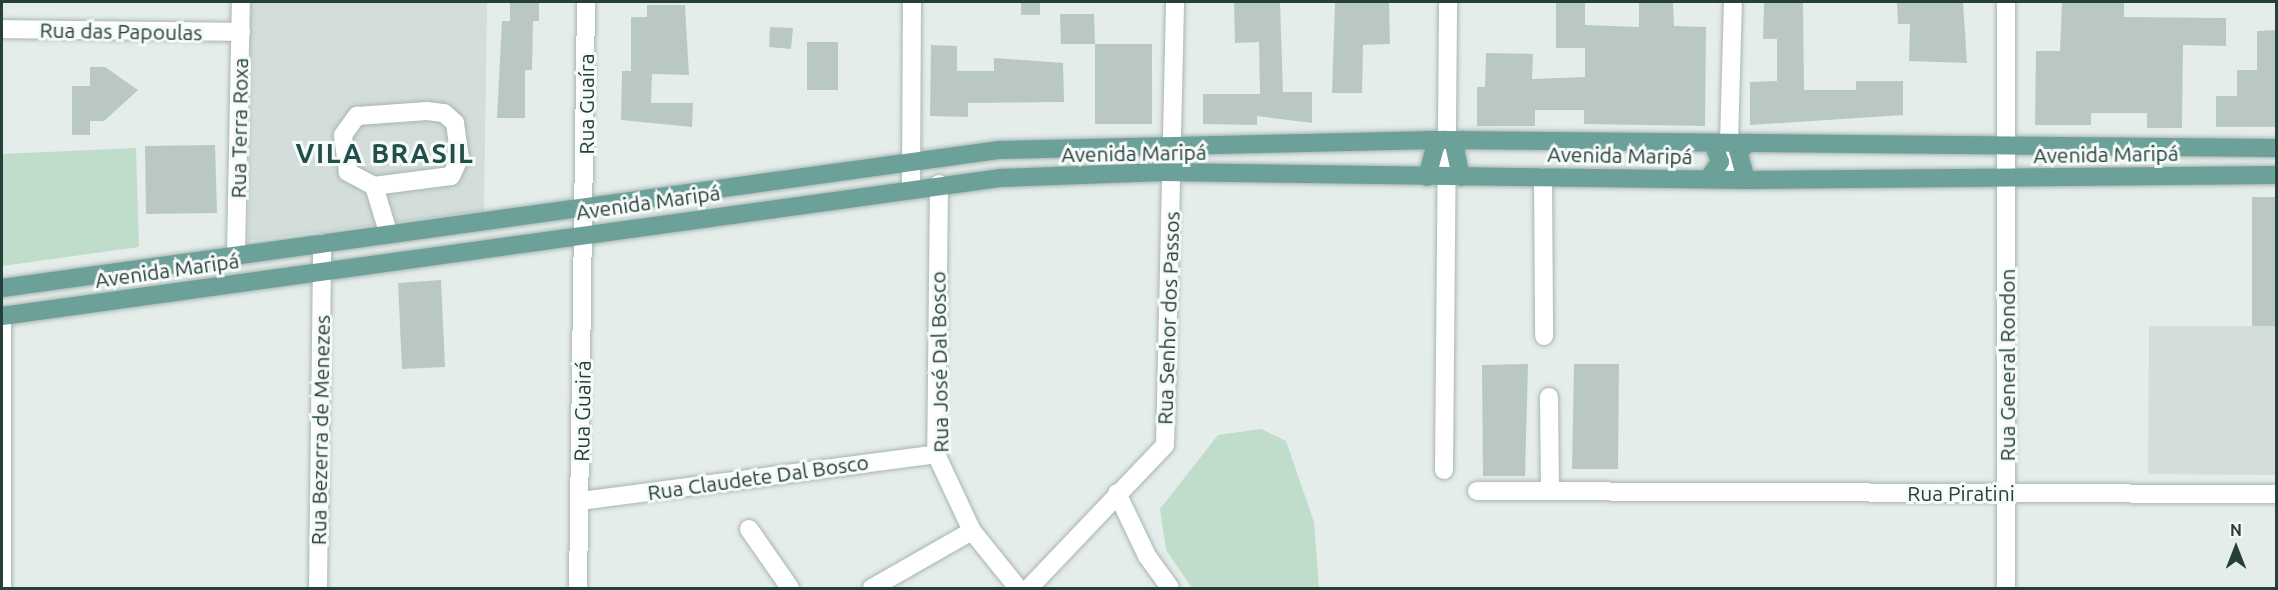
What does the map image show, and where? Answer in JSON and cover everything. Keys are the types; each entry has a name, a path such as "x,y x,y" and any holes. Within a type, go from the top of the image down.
{"main road":[{"name":"Avenida Maripá","path":"2,288 388,232 939,157 1173,145 1428,140 2277,148"},
{"path":"1428,140 1435,148 1444,177"},
{"path":"1708,179 1720,162 1721,143"},
{"path":"1746,180 1738,151 1749,143"},
{"path":"1192,174 1187,153 1196,145"},
{"path":"1150,146 1158,165 1151,173"},
{"path":"939,157 933,165 939,184"},
{"path":"888,163 897,180 888,190"},
{"name":"Avenida Maripá","path":"2,316 939,184 1151,173 1746,180 2277,175"},
{"path":"388,232 385,253 392,262"}],"street":[{"name":"Rua Terra Roxa","path":"236,255 241,2"},
{"name":"Rua Guaíra","path":"585,233 586,2"},
{"path":"911,187 912,2"},
{"name":"Rua Senhor dos Passos","path":"1029,588 1165,445 1175,2"},
{"path":"1444,470 1444,177 1454,140 1448,2"},
{"path":"1728,179 1721,143 1733,2"},
{"path":"2006,2 2007,146"},
{"name":"Rua das Papoulas","path":"2,29 241,32"},
{"path":"427,111 444,113 455,123 460,157 451,176 374,186 357,182 343,162 344,135 357,116 427,111"},
{"name":"Rua General Rondon","path":"2006,588 2007,146"},
{"path":"1543,177 1544,336"},
{"name":"Rua José Dal Bosco","path":"939,184 936,454 972,531 1018,588"},
{"path":"374,186 388,232"},
{"name":"Rua Guairá","path":"578,588 585,233"},
{"name":"Rua Bezerra de Menezes","path":"318,588 322,243"},
{"path":"2,316 3,588"},
{"path":"1549,397 1550,491"},
{"name":"Rua Claudete Dal Bosco","path":"580,501 936,454"},
{"name":"Rua Piratini","path":"1477,491 2277,494"},
{"path":"1117,493 1147,556 1170,588"},
{"path":"749,529 790,588"},
{"path":"872,588 972,531"}],"shaded area":[{"path":"251,2 487,2 484,211 248,241"},
{"path":"2149,326 2276,326 2276,475 2148,474"}],"green space":[{"path":"136,148 139,247 2,266 2,154"},
{"path":"1261,429 1286,441 1314,522 1319,588 1192,588 1166,550 1160,509 1218,435"}],"building":[{"path":"510,2 539,2 539,21 533,21 532,70 525,70 525,118 497,118 502,21 510,21"},
{"path":"1021,2 1040,2 1040,15 1021,15"},
{"path":"1234,2 1280,2 1283,92 1312,92 1312,123 1257,116 1257,125 1203,124 1203,94 1260,94 1259,42 1235,43"},
{"path":"1335,2 1389,2 1390,44 1363,45 1362,93 1332,93"},
{"path":"1556,2 1585,2 1585,25 1639,27 1639,2 1673,2 1674,26 1706,27 1705,126 1584,124 1584,110 1535,110 1535,126 1477,126 1477,87 1485,87 1486,53 1533,54 1532,79 1585,77 1585,48 1556,48"},
{"path":"1764,2 1803,3 1804,90 1856,90 1856,81 1903,81 1903,115 1750,125 1750,82 1777,81 1777,39 1763,39"},
{"path":"1963,2 1967,63 1909,61 1910,24 1898,24 1897,3"},
{"path":"2062,2 2124,2 2124,17 2226,18 2226,46 2183,45 2182,128 2147,128 2147,113 2091,113 2091,125 2035,125 2036,51 2060,51"},
{"path":"647,5 685,5 689,75 652,74 651,103 693,103 692,127 621,120 622,71 631,71 631,17 647,17"},
{"path":"1060,14 1094,14 1095,44 1061,44"},
{"path":"770,27 793,28 791,49 769,47"},
{"path":"2277,30 2277,127 2216,127 2216,96 2237,96 2237,70 2257,70 2257,31"},
{"path":"807,42 838,42 838,90 807,90"},
{"path":"1095,44 1152,44 1152,124 1095,124"},
{"path":"931,45 957,46 957,71 994,71 994,58 1063,63 1064,102 968,103 968,117 930,116"},
{"path":"90,67 105,67 138,90 104,121 90,121 90,135 72,135 72,86 90,86"},
{"path":"215,145 217,213 146,214 145,146"},
{"path":"2252,197 2277,197 2277,326 2252,326"},
{"path":"441,280 445,367 402,369 398,283"},
{"path":"1528,364 1525,476 1483,476 1482,365"},
{"path":"1574,364 1619,364 1618,469 1572,469"}],"district":[{"name":"VILA BRASIL","path":"385,154"}]}
